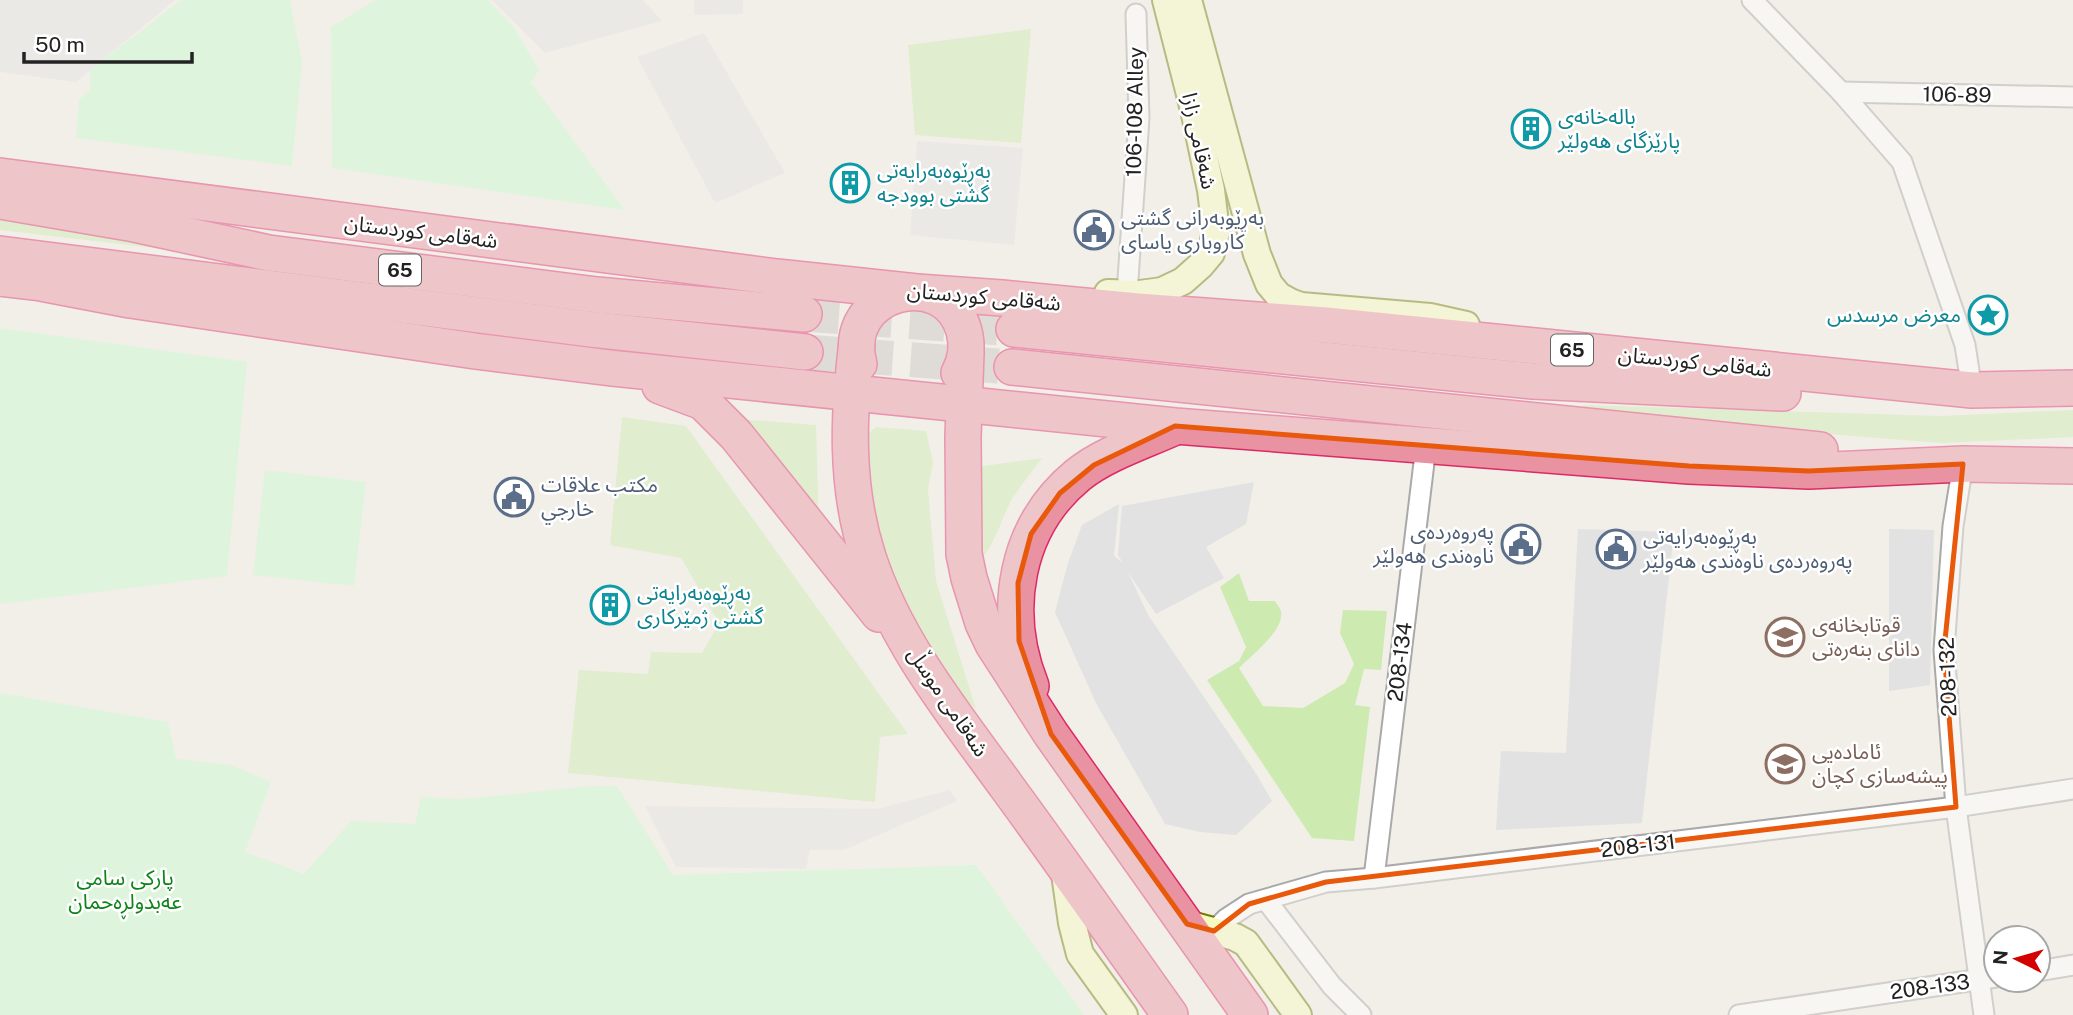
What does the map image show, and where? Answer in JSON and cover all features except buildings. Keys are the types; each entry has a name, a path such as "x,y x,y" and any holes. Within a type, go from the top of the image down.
{"highway":[{"name":"شەقامی کوردستان","path":"0,176 777,277 917,292 1326,325 1972,390"},
{"name":"شەقامی کوردستان","path":"0,201 129,223 269,253 597,295 804,314"},
{"name":"65","path":"0,254 589,329 805,352"},
{"path":"0,278 445,347 611,368 1175,426 1689,466 1809,471 1963,464 2073,466"},
{"path":"966,353 952,384 932,398 905,398 875,388 864,375 858,360 857,342 861,325 878,304 893,295 917,292 940,300 953,312 962,327 966,344 966,353 964,404 963,528 969,578 979,612 993,644 1051,734 1200,928 1250,1015"},
{"name":"شەقامی کوردستان","path":"1014,329 1533,381 1849,396 2073,388"},
{"name":"شەقامی موسڵ","path":"857,342 849,444 860,527 868,558 885,598 919,664 1170,1015"},
{"path":"1012,367 1963,464"},
{"path":"611,368 703,402 736,435 919,664"},
{"path":"1051,734 1026,673 1019,641 1018,583 1031,534 1059,493 1079,474 1106,458 1175,426"}],"street":[{"name":"شەقامی زازا","path":"777,277 869,271 1127,294 1162,291 1183,281 1210,253 1216,230 1197,123 1166,0"},
{"name":"شەقامی زازا","path":"1188,0 1259,262 1269,284 1279,296 1301,306 1430,317 1542,346"},
{"path":"1752,0 1902,162 1965,345 1972,390"},
{"name":"106-108 Alley","path":"1127,294 1139,118 1136,14"},
{"name":"106-89","path":"1840,92 2073,97"},
{"name":"208-134","path":"1374,878 1426,446"},
{"name":"208-132","path":"1963,464 1953,526 1944,650 1956,807 1982,951"},
{"name":"208-131","path":"1200,928 1226,919 1249,904 1326,882 1956,807 2073,789"},
{"path":"1064,866 1072,923 1080,954 1124,1015"},
{"path":"1266,900 1332,986 1362,1015"},
{"path":"1200,928 1241,939 1246,943 1298,1015"},
{"path":"2052,969 2073,965"},
{"name":"208-133","path":"1739,1015 1982,980"},
{"name":"208-132","path":"1984,1015 1986,994"}],"highlighted area":[{"path":"1175,426 1689,466 1809,471 1963,464 1944,650 1956,807 1326,882 1249,904 1214,931 1187,924 1051,734 1019,641 1018,583 1031,534 1060,493 1094,465"}],"green space":[{"path":"181,0 290,0 302,63 292,166 76,138 79,100 90,89 90,70"},
{"path":"376,0 488,0 513,26 539,70 531,83 625,210 332,168 331,27"},
{"path":"1031,29 1021,143 915,135 908,45"},
{"path":"0,211 222,256 0,230"},
{"path":"0,328 247,362 227,576 0,604"},
{"path":"1583,405 1940,416 2073,410 2073,437 1942,443 1583,415"},
{"path":"622,417 686,426 908,734 880,737 875,802 568,773 579,670 648,674 651,652 702,653 719,623 681,558 610,545"},
{"path":"738,419 816,425 819,528"},
{"path":"876,427 926,431 933,462 928,489 936,581 976,709 955,689 906,619 877,550 862,439"},
{"path":"1042,458 1012,499 982,558 975,467"},
{"path":"265,470 366,482 354,586 253,575"},
{"path":"1239,573 1249,601 1275,601 1281,611 1281,618 1273,634 1239,668 1263,706 1303,708 1345,683 1354,664 1340,633 1343,610 1387,611 1381,670 1364,669 1355,705 1370,707 1354,841 1312,838 1207,680 1239,661 1246,647 1220,587"},
{"name":"پارکی سامی عەبدولڕەحمان","path":"0,693 168,722 176,759 231,765 271,782 245,852 304,874 351,821 415,824 421,797 463,799 590,786 617,786 673,875 976,865 1084,1015 0,1015"}],"shaded area":[{"path":"0,0 175,0 76,82 0,72"},
{"path":"492,0 643,0 662,21 545,53"},
{"path":"694,0 743,0 743,14 694,15"},
{"path":"704,33 785,173 715,203 637,57"},
{"path":"917,141 1023,148 1014,245 910,235"},
{"path":"1254,482 1246,524 1206,547 1224,578 1156,614 1128,572 1148,615 1272,801 1236,835 1200,832 1165,824 1096,703 1055,612 1068,563 1082,525 1119,504 1114,556 1123,563 1118,555 1122,506"},
{"path":"1578,529 1674,532 1642,823 1496,830 1501,751 1566,753"},
{"path":"1889,529 1934,530 1930,685 1889,691"},
{"path":"950,790 957,801 844,850 810,850 806,869 676,867 645,806 877,809"}],"tunnel":[{"path":"804,314 1014,329"},
{"path":"805,352 1012,367"}],"place":[{"name":"بالەخانەی پارێزگای هەولێر","path":"1531,129"},
{"name":"بەڕێوەبەرایەتی گشتی بوودجە","path":"850,183"},
{"name":"بەڕێوبەرانی گشتی کاروباری یاسای","path":"1094,230"},
{"name":"معرض مرسدس","path":"1988,315"},
{"name":"مكتب علاقات خارجي","path":"514,497"},
{"name":"پەروەردەی ناوەندی هەولێر","path":"1521,544"},
{"name":"بەڕێوەبەرایەتی پەروەردەی ناوەندی هەولێر","path":"1616,549"},
{"name":"بەڕێوەبەرایەتی گشتی ژمێركاری","path":"610,605"},
{"name":"قوتابخانەی دانای بنەرەتی","path":"1785,637"},
{"name":"ئامادەیی پیشەسازی کچان","path":"1785,764"}]}
